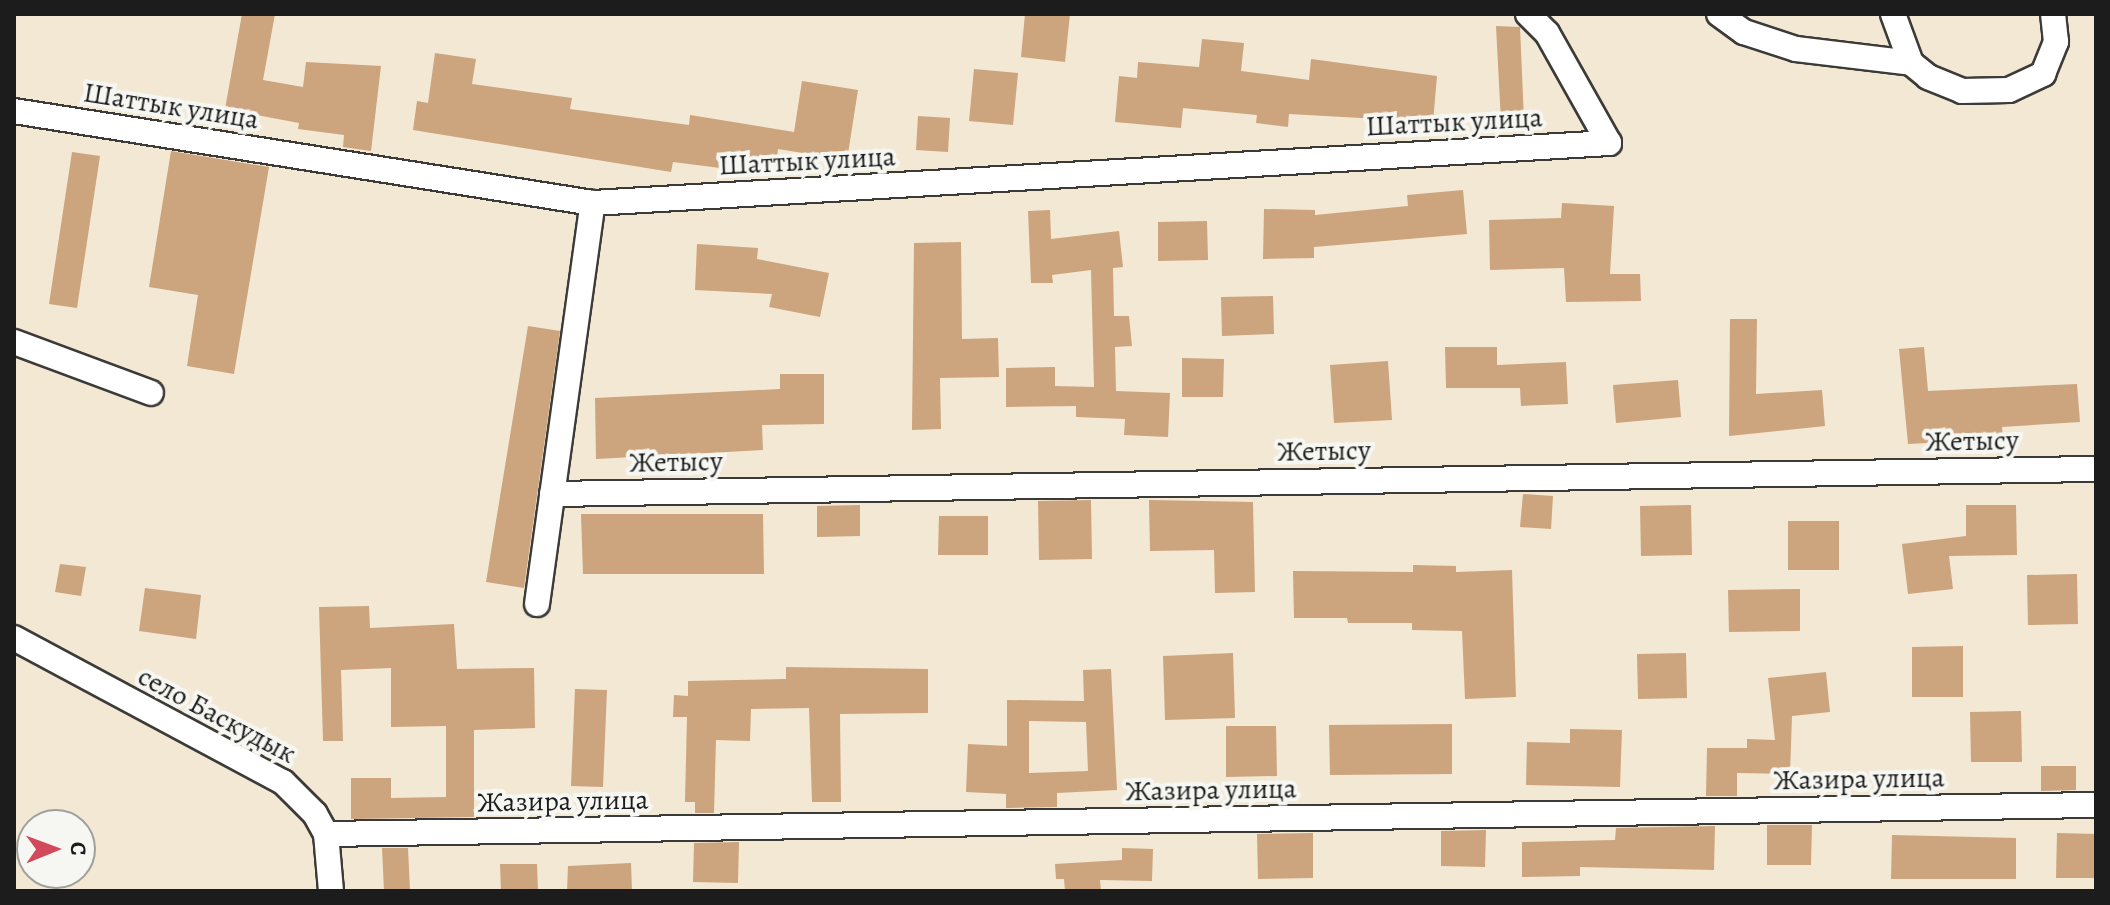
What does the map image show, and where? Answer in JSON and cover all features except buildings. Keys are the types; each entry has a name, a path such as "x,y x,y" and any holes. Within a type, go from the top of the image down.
{"street":[{"name":"Шаттык улица","path":"14,111 593,203 1609,143 1547,33 1528,14"},
{"path":"1719,14 1744,32 1796,49 1911,63"},
{"path":"1893,14 1911,63 1928,77 1962,91 2009,90 2043,74 2056,42 2053,14"},
{"path":"537,604 593,203"},
{"path":"14,342 151,393"},
{"name":"Жетысу","path":"552,494 2096,469"},
{"name":"село Баскудык","path":"14,638 283,782 315,814 326,834"},
{"name":"Жазира улица","path":"326,834 2096,805"},
{"path":"326,834 331,891"}]}
